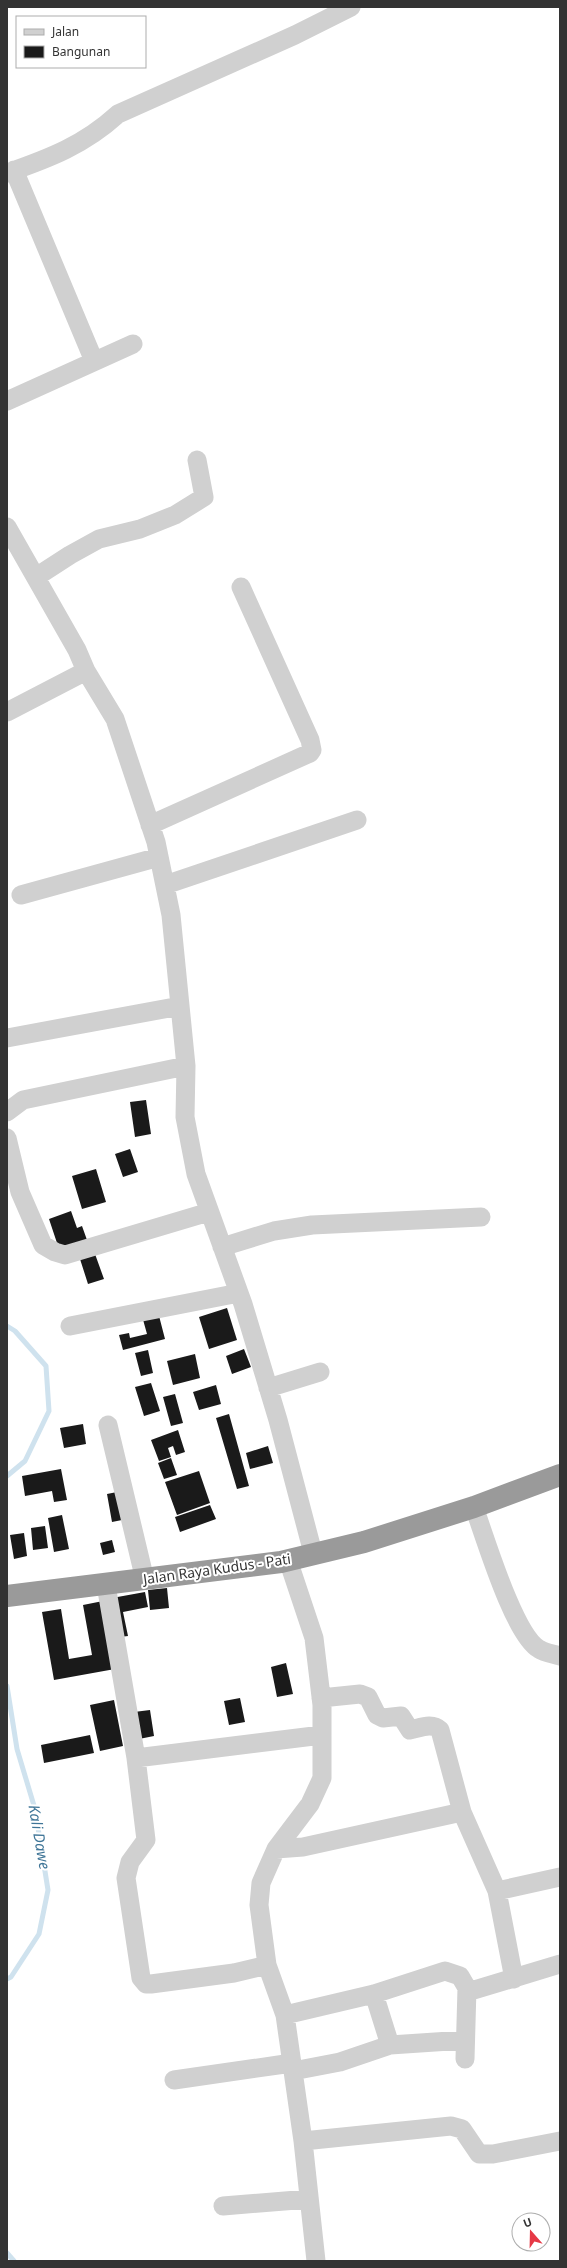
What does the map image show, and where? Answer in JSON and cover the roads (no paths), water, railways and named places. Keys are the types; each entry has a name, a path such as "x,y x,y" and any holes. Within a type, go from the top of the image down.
{"highway":[{"name":"Jalan Raya Kudus - Pati","path":"7,1596 106,1585 288,1560 364,1542 474,1508 560,1475"}],"street":[{"path":"94,361 11,171 54,156 101,129 118,114 295,35 351,7"},
{"path":"7,401 133,344"},
{"path":"36,577 70,555 99,539 140,529 175,515 204,497 197,460"},
{"path":"7,527 77,650 86,671 115,719 150,825 159,857 171,915 186,1066 185,1117 196,1174 239,1293 268,1388 313,1553"},
{"path":"150,825 310,753 312,750 310,740 241,587"},
{"path":"7,712 86,671"},
{"path":"165,886 357,820"},
{"path":"21,895 159,857"},
{"path":"7,1038 180,1006"},
{"path":"7,1112 24,1100 186,1066"},
{"path":"7,1138 20,1192 43,1245 55,1252 65,1255 209,1212"},
{"path":"222,1247 274,1231 312,1225 481,1217"},
{"path":"70,1326 239,1293"},
{"path":"268,1388 320,1372"},
{"path":"108,1425 145,1580"},
{"path":"474,1508 514,1614 525,1635 539,1649 560,1656"},
{"path":"288,1560 312,1632 321,1698 322,1778 318,1790 307,1810 276,1849 261,1883 259,1905 267,1965 284,2015 303,2141 316,2261"},
{"path":"106,1585 136,1758 146,1840 130,1862 126,1878 142,1981 151,1984 234,1973 267,1965"},
{"path":"321,1698 360,1694 368,1697 377,1715 383,1718 401,1716 410,1730 429,1726 440,1730 462,1812 497,1891 514,1979"},
{"path":"136,1758 322,1735"},
{"path":"276,1849 303,1847 462,1812"},
{"path":"497,1891 560,1877"},
{"path":"467,1988 474,1990 560,1964"},
{"path":"174,2080 292,2067 359,2057 390,2045 465,2049 467,1988 460,1976 445,1971 374,1994 284,2015"},
{"path":"374,1994 390,2045"},
{"path":"303,2141 451,2126 462,2129 478,2154 493,2154 560,2141"},
{"path":"223,2206 309,2199"}],"waterway":[{"name":"Kali Dawe","path":"7,1326 15,1331 46,1366 49,1411 25,1461 7,1476"},
{"name":"Kali Dawe","path":"7,1686 17,1749 35,1809 48,1890 39,1934 11,1977 7,1979"},
{"name":"Kali Dawe","path":"7,2253 14,2261"}]}
